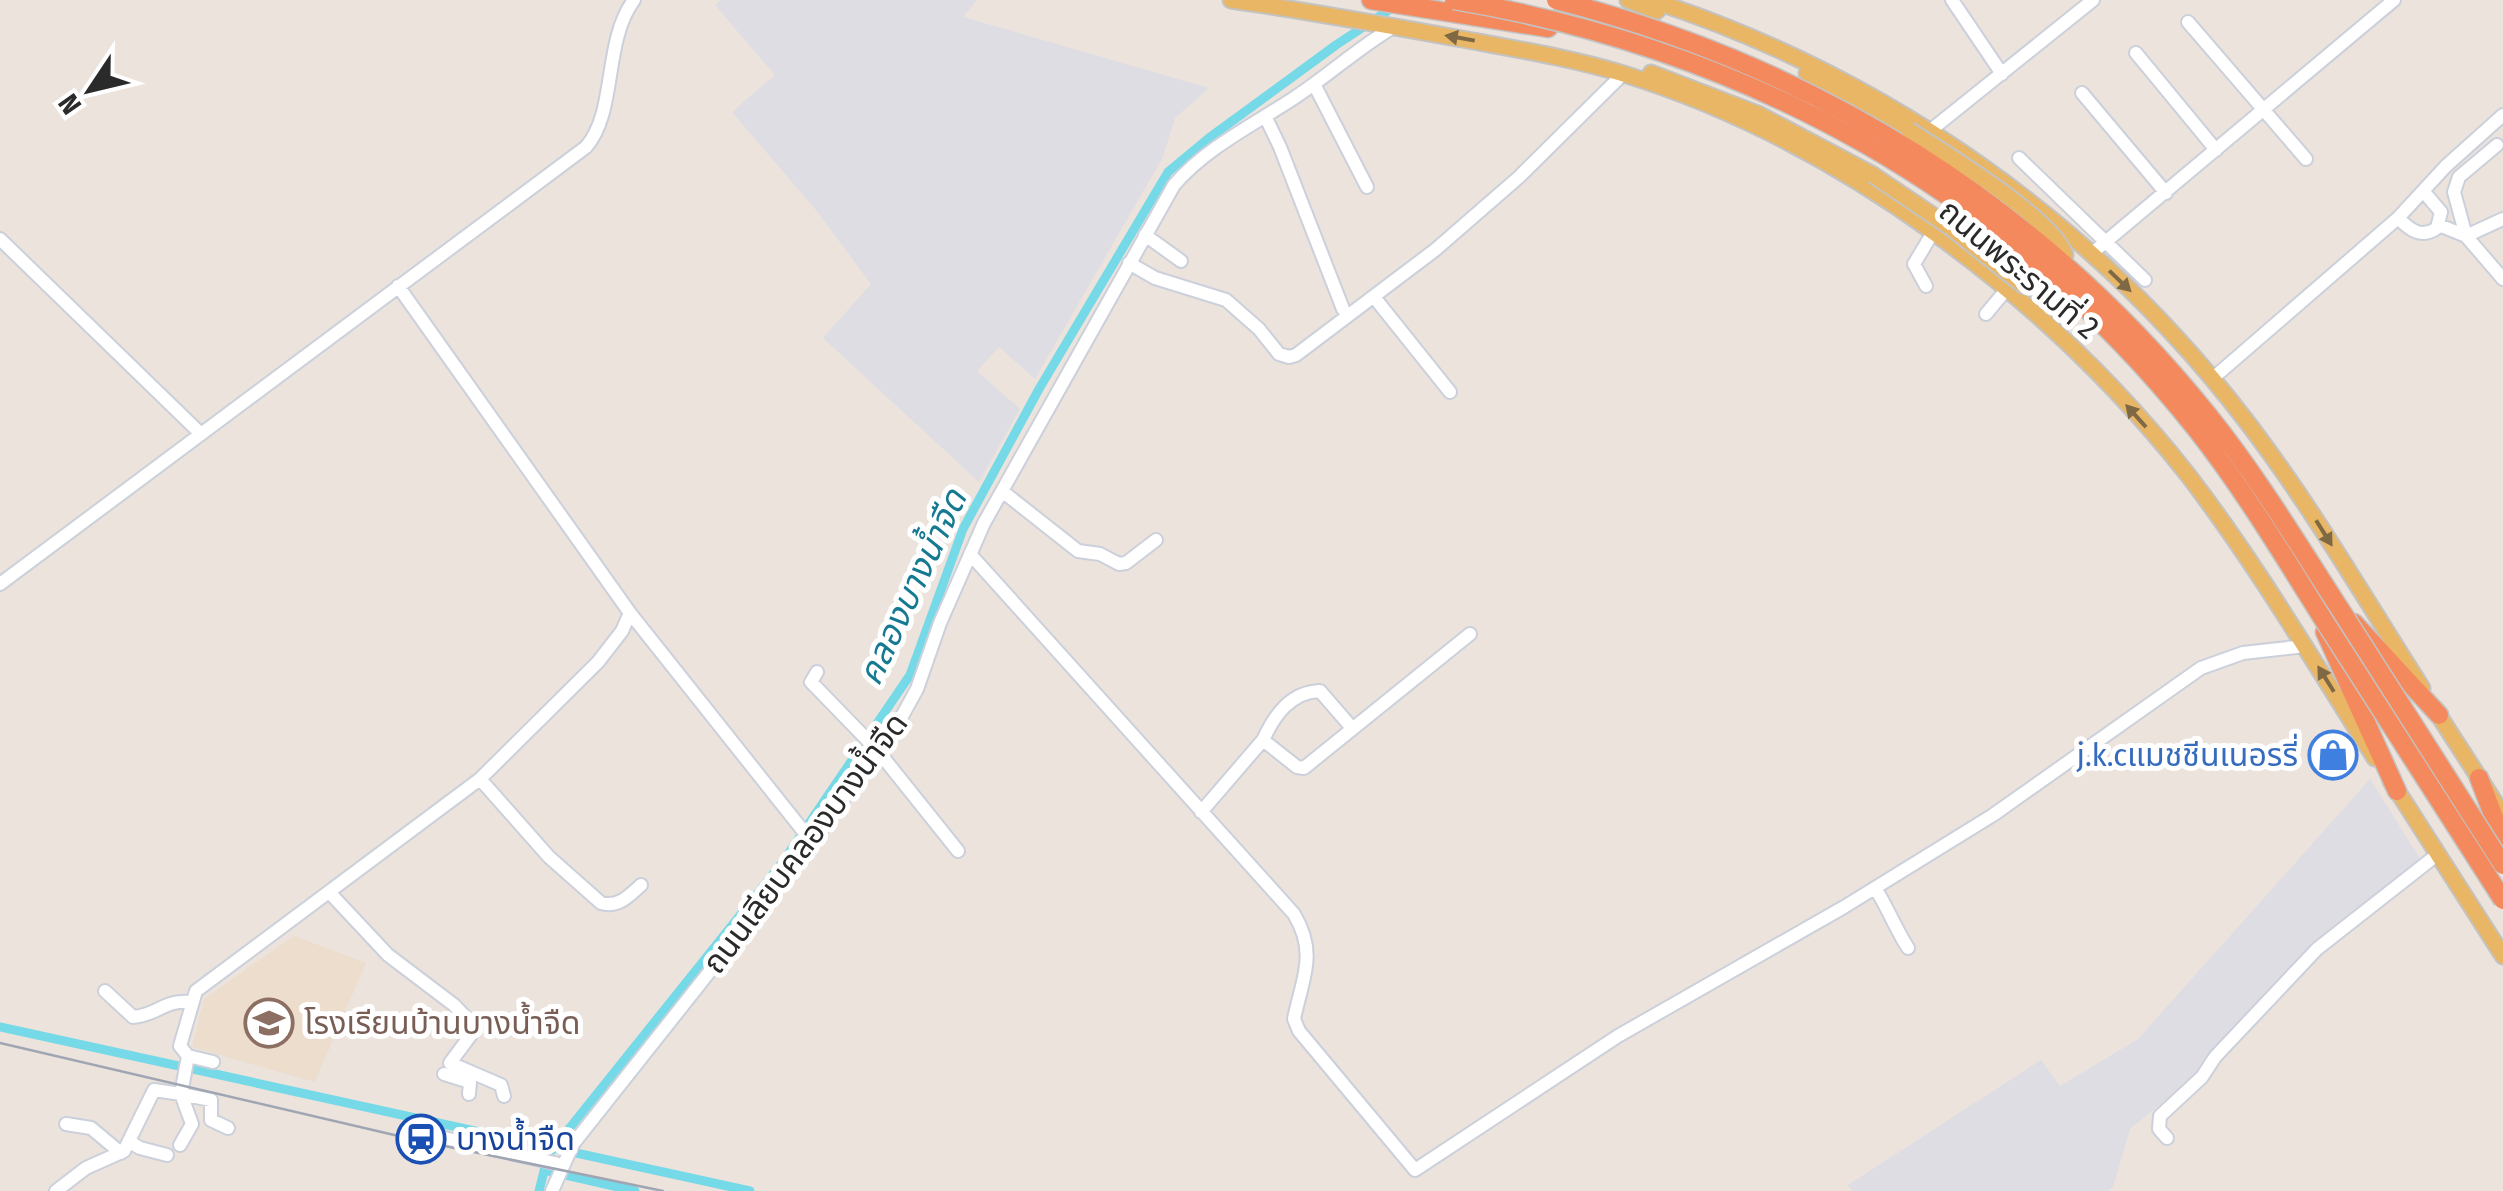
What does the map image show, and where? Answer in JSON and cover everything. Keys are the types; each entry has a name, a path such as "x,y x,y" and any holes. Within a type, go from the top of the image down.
{"highway":[{"path":"1454,0 1548,18 1638,42 1772,95 1846,132 1913,173 2048,274 2148,372 2221,462 2503,900"},
{"name":"ถนนพระรามที่ 2","path":"1544,0 1686,37 1760,66 1866,119 1910,144 1991,201 2096,290 2192,392 2262,484 2503,862"},
{"path":"1556,0 1688,39 1837,106 1966,186 2078,276 2158,356 2231,445 2503,862"},
{"name":"ถนนพระรามที่ 2","path":"1376,1 1541,27 1690,67 1830,128 1984,228 2061,292 2156,391 2214,462 2503,911"},
{"path":"2347,615 2438,715"},
{"path":"2324,630 2397,791"},
{"path":"2479,778 2503,840"}],"main road":[{"name":"ถนนพระรามที่ 2","path":"1231,0 1534,52 1622,74 1724,112 1812,154 1932,234 2006,290 2109,386 2186,474 2306,646 2503,956"},
{"path":"1534,52 1611,62 1697,89 1784,126 1873,175 1950,227 2023,285 2038,289 2058,278 2064,255 2056,238 1986,182 1910,130 1789,65 1628,0"},
{"name":"ถนนพระรามที่ 2","path":"1650,0 1723,25 1876,96 2026,198 2091,254 2212,379 2292,484 2503,815"}],"street":[{"path":"0,584 593,139 619,28 634,0"},
{"path":"1952,0 2002,74"},
{"path":"1931,130 2093,0"},
{"path":"2091,254 2394,0"},
{"path":"2188,22 2306,159"},
{"name":"ถนนเลียบคลองบางน้ำจืด","path":"552,1191 574,1144 810,841 917,689 970,554 1002,491 1181,177 1391,26"},
{"path":"2136,54 2216,150"},
{"path":"1130,264 1155,278 1226,300 1284,357 1306,350 1435,250 1519,176 1622,74"},
{"path":"1314,84 1367,187"},
{"path":"2082,93 2166,193"},
{"path":"2212,379 2398,218 2446,166 2503,115"},
{"path":"1265,116 1343,309"},
{"path":"2497,145 2459,177 2454,192 2466,236 2503,279"},
{"path":"2019,158 2145,280"},
{"path":"2398,218 2416,233 2429,233 2439,225 2439,206 2424,192"},
{"path":"2439,225 2466,236 2503,219"},
{"path":"1926,286 1914,264 1932,234"},
{"path":"1145,235 1181,261"},
{"path":"0,238 201,434"},
{"path":"398,286 630,614 810,841"},
{"path":"1986,314 2006,290"},
{"path":"1374,296 1450,392"},
{"path":"1002,491 1078,550 1100,554 1118,564 1126,563 1156,540"},
{"path":"970,554 1294,914 1302,928 1307,967 1294,1019 1415,1170 1618,1036 1994,815 2202,668 2243,653 2306,646"},
{"path":"180,1145 192,1124 181,1094 188,1060 180,1042 196,992 480,779 598,662 630,614"},
{"path":"1263,740 1304,768 1470,634"},
{"path":"817,672 811,682 875,749 958,851"},
{"path":"1201,812 1263,740 1282,707 1311,691 1320,691 1352,728"},
{"path":"480,779 550,858 601,902 622,902 641,886"},
{"path":"2166,1138 2159,1129 2160,1116 2202,1076 2214,1057 2283,984 2317,949 2438,854"},
{"path":"1874,888 1894,916 1896,930 1908,948"},
{"path":"328,892 388,955 473,1024 474,1032 446,1074"},
{"path":"105,991 133,1018 145,1016 171,1001 192,1002"},
{"path":"188,1060 213,1062"},
{"path":"446,1074 470,1082 469,1094"},
{"path":"446,1074 501,1085 504,1096"},
{"path":"125,1148 154,1090 210,1100 211,1120 228,1128"},
{"path":"66,1124 92,1128 125,1148"},
{"path":"440,1137 559,1164"},
{"path":"56,1191 86,1168 125,1148 167,1155"}],"shaded area":[{"path":"721,0 977,0 963,17 1209,88 1175,118 1163,157 1035,379 999,347 977,371 1020,409 979,482 823,338 871,284 816,210 732,112 775,75 715,5"},
{"path":"2370,779 2420,859 2327,931 2210,1056 2205,1076 2130,1129 2113,1187 2108,1191 1852,1191 1848,1185 2041,1060 2060,1086 2138,1039"},
{"name":"โรงเรียนบ้านบางนํ้าจืด","path":"294,936 366,963 315,1082 192,1047 204,999"}],"waterway":[{"name":"คลองบางน้ำจืด","path":"539,1191 548,1155 782,863 910,675 963,529 1039,389 1168,172 1336,45 1395,6"},
{"path":"0,1027 750,1191"},
{"path":"544,1170 635,1191"}],"railway":[{"path":"0,1043 420,1141 663,1191"}],"place":[{"name":"j.k.cแมชชีนเนอรรี่","path":"2333,755"},
{"name":"โรงเรียนบ้านบางนํ้าจืด","path":"269,1023"},
{"name":"บางน้ำจืด","path":"421,1139"}]}
